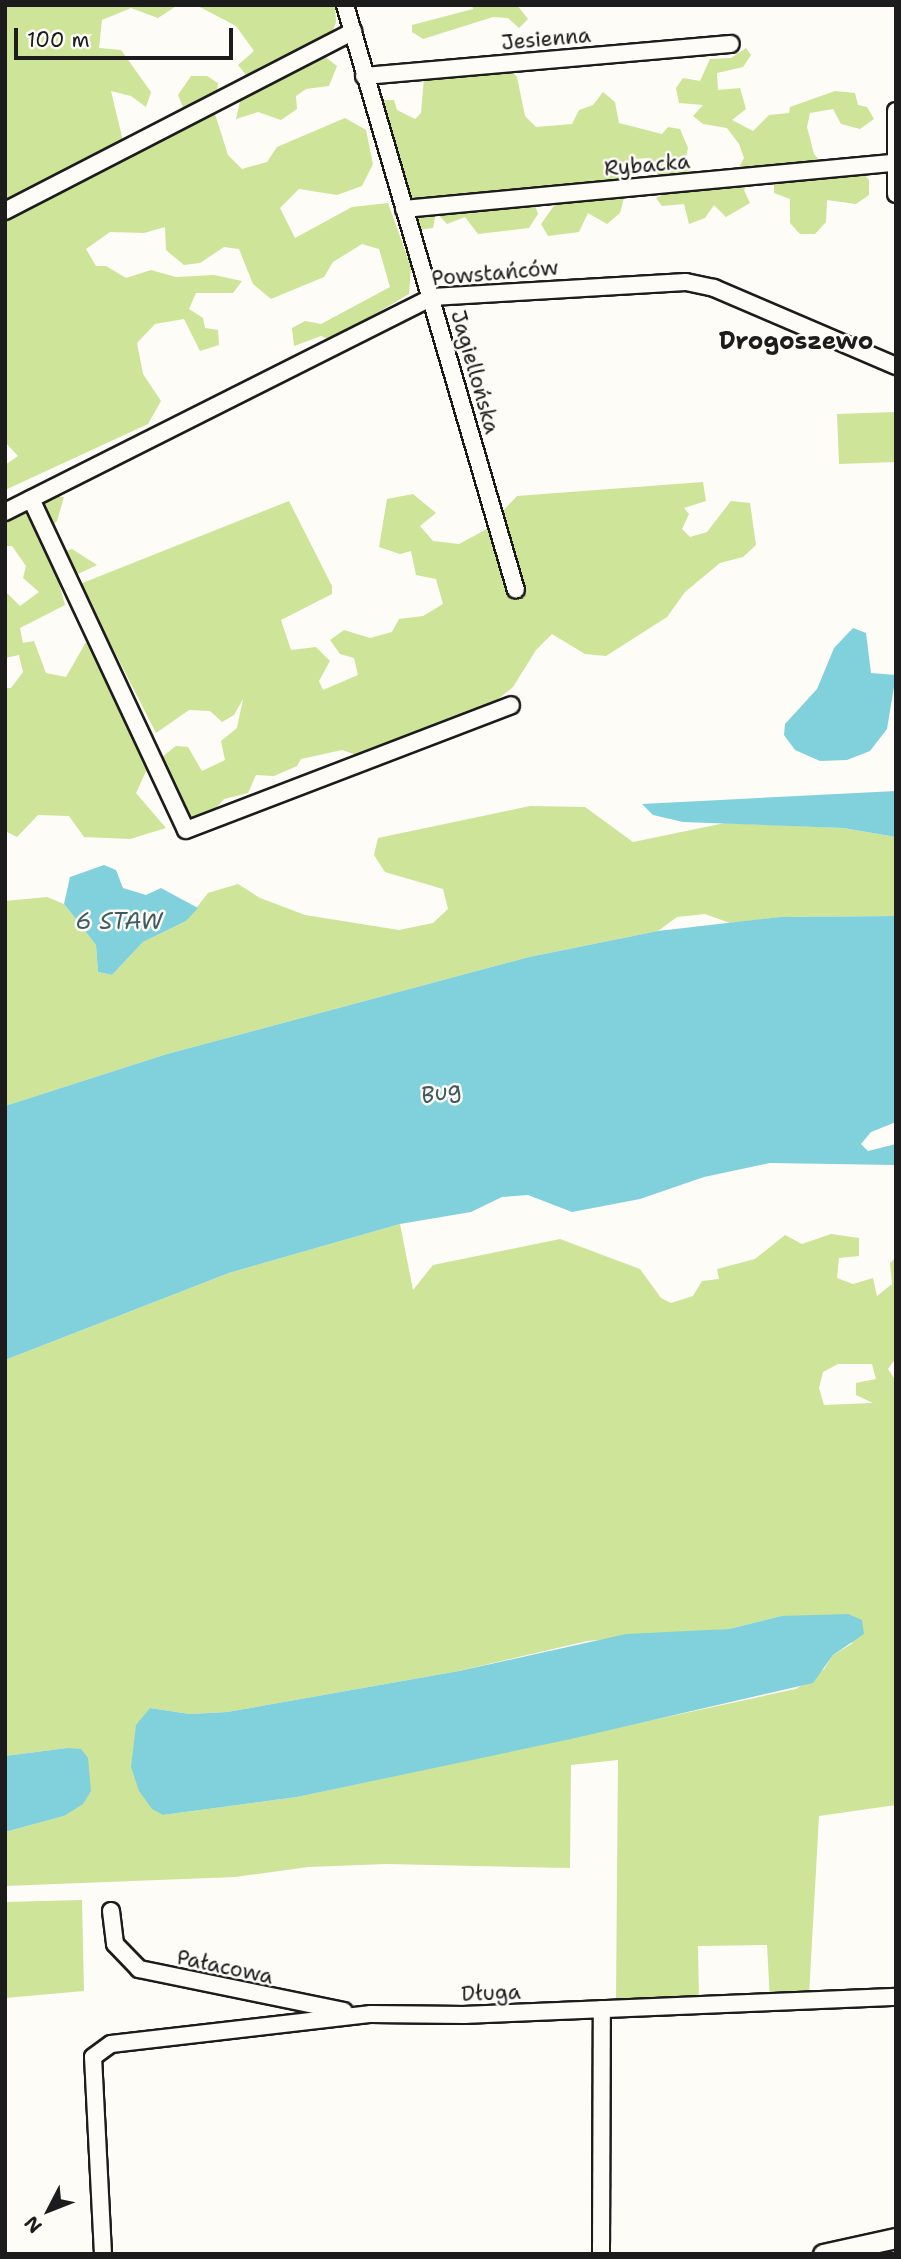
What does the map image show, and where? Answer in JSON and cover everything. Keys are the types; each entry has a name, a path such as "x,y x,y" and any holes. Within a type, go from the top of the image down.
{"street":[{"name":"Jagiellońska","path":"345,5 516,590"},
{"path":"5,211 352,31"},
{"name":"Jesienna","path":"364,76 731,44"},
{"path":"896,111 896,194"},
{"name":"Rybacka","path":"404,209 894,163"},
{"name":"Powstańców","path":"5,512 432,297 686,282 714,288 896,366"},
{"path":"31,499 186,830 511,705"},
{"name":"Pałacowa","path":"111,1911 115,1944 139,1969 278,2000 371,2014"},
{"name":"Długa","path":"103,2254 93,2057 110,2044 146,2037 371,2014 602,2009 896,1997"},
{"path":"601,2254 602,2009"},
{"path":"823,2254 896,2238"}],"green space":[{"path":"5,5 178,5 158,18 131,8 102,20 99,48 121,50 151,92 146,107 131,96 111,91 123,141 190,124 178,95 191,76 207,76 218,83 215,114 228,155 242,169 267,162 277,147 345,118 366,130 373,164 362,186 337,195 299,189 280,208 295,238 352,207 388,203 411,267 409,294 331,340 321,336 294,346 292,328 305,321 321,324 390,287 379,249 362,244 333,262 324,277 271,299 253,284 239,249 224,247 200,263 184,265 166,250 165,227 144,233 110,232 86,249 96,266 106,266 126,278 151,270 176,277 214,275 242,281 233,293 196,293 189,309 203,318 205,328 218,330 219,345 200,351 184,319 155,324 137,343 143,374 161,401 148,424 5,490 5,465 18,456 5,442"},
{"path":"196,5 335,5 336,22 324,56 337,66 329,86 306,89 296,96 297,109 281,120 258,112 236,119 246,75 238,65 254,51 236,26"},
{"path":"472,5 517,5 528,19 519,28 508,18 493,17 423,39 412,32 412,25 473,9"},
{"path":"746,48 751,55 743,67 717,73 718,90 740,88 746,109 732,120 753,131 769,115 789,113 790,107 835,91 855,93 858,105 867,107 874,119 860,129 841,124 833,109 810,113 807,127 814,154 832,176 861,171 869,180 869,195 856,204 827,200 826,222 815,234 800,234 790,223 790,199 774,193 774,182 758,171 744,190 750,203 726,217 714,205 705,218 689,224 684,204 662,206 656,198 665,193 667,178 658,175 649,158 634,159 620,213 607,224 588,213 579,232 548,236 541,224 556,203 541,189 531,194 538,214 529,228 478,234 465,217 447,224 436,212 433,228 417,230 380,100 394,100 397,110 415,119 421,113 424,77 511,70 517,77 525,116 536,127 572,124 579,110 593,105 603,92 615,102 619,123 662,134 668,127 680,129 688,148 684,166 696,174 737,171 744,158 739,144 727,128 703,124 693,116 703,105 679,103 676,88 683,78 700,81 710,59 731,58"},
{"path":"896,412 896,462 839,464 837,414"},
{"path":"703,482 706,501 684,508 689,514 682,529 690,537 707,532 731,501 750,503 756,545 743,557 720,563 685,592 667,617 606,656 585,654 552,634 536,650 513,687 465,725 365,758 342,750 301,759 297,766 274,776 256,775 248,793 224,799 213,812 192,822 162,757 176,746 188,747 202,771 225,760 221,741 237,728 243,699 234,715 222,722 210,711 189,710 156,733 80,584 289,501 332,586 332,594 281,620 291,650 316,647 330,661 319,681 323,690 358,675 354,658 340,654 330,640 344,630 370,638 392,632 399,619 423,616 443,604 436,579 416,575 411,551 400,554 379,547 387,499 413,494 436,513 420,526 433,541 459,544 485,530 517,496"},
{"path":"53,496 64,497 57,521 37,538 49,556 72,549 97,565 59,583 65,605 20,628 23,643 34,641 46,673 66,677 86,642 106,675 148,767 136,793 166,828 130,839 84,837 69,816 38,815 17,837 5,831 5,688 11,688 23,672 19,655 5,658 5,591 20,606 39,592 23,578 26,566 12,546 5,546 5,521"},
{"path":"530,806 585,807 633,842 725,823 843,828 896,837 896,916 780,917 730,923 705,914 677,917 658,931 529,957 167,1054 5,1106 5,901 47,897 64,904 96,945 98,972 112,975 143,942 186,921 208,893 238,884 260,898 305,915 399,930 433,923 448,909 443,889 385,872 374,855 378,838"},
{"path":"400,1224 413,1290 433,1265 560,1239 640,1269 661,1298 671,1303 693,1296 702,1281 719,1279 717,1269 755,1259 785,1235 802,1244 831,1234 859,1238 859,1256 839,1258 837,1278 853,1284 873,1278 877,1296 892,1284 890,1263 896,1257 896,1358 888,1369 896,1381 896,1805 819,1816 809,1996 770,2001 767,1945 698,1946 699,2004 616,2002 618,1760 571,1765 570,1868 386,1864 308,1867 235,1877 5,1886 5,1832 64,1816 67,1748 5,1756 5,1360 229,1273","holes":["838,1364 872,1364 876,1379 856,1383 856,1395 873,1403 824,1405 819,1388 823,1372","781,1616 853,1643 833,1655 824,1669 796,1689 297,1797 163,1815 150,1708 190,1714 227,1712 459,1671 587,1641 729,1629"]},
{"path":"82,1900 84,1991 5,1998 5,1902"}],"water":[{"path":"853,628 866,633 871,673 896,675 887,729 870,751 847,760 820,761 795,750 784,735 785,724 817,689 834,648"},
{"path":"896,791 896,837 843,828 683,822 653,815 642,804"},
{"name":"6 STAW","path":"104,865 116,870 123,888 146,895 161,888 198,908 186,921 143,942 112,975 98,972 96,945 64,904 70,877"},
{"name":"Bug","path":"896,916 896,1122 871,1132 861,1144 868,1151 896,1144 896,1165 770,1163 704,1177 640,1199 572,1212 528,1195 502,1197 471,1212 400,1224 229,1273 5,1360 5,1106 167,1054 529,957 658,931 780,917"},
{"path":"848,1614 862,1620 864,1634 833,1655 813,1683 571,1739 297,1797 163,1815 152,1809 139,1791 131,1767 136,1725 150,1708 190,1714 227,1712 459,1671 626,1634 729,1629 781,1616"},
{"path":"67,1748 81,1749 88,1758 91,1791 83,1804 64,1816 5,1832 5,1756"}],"district":[{"name":"Drogoszewo","path":"796,342"}]}
